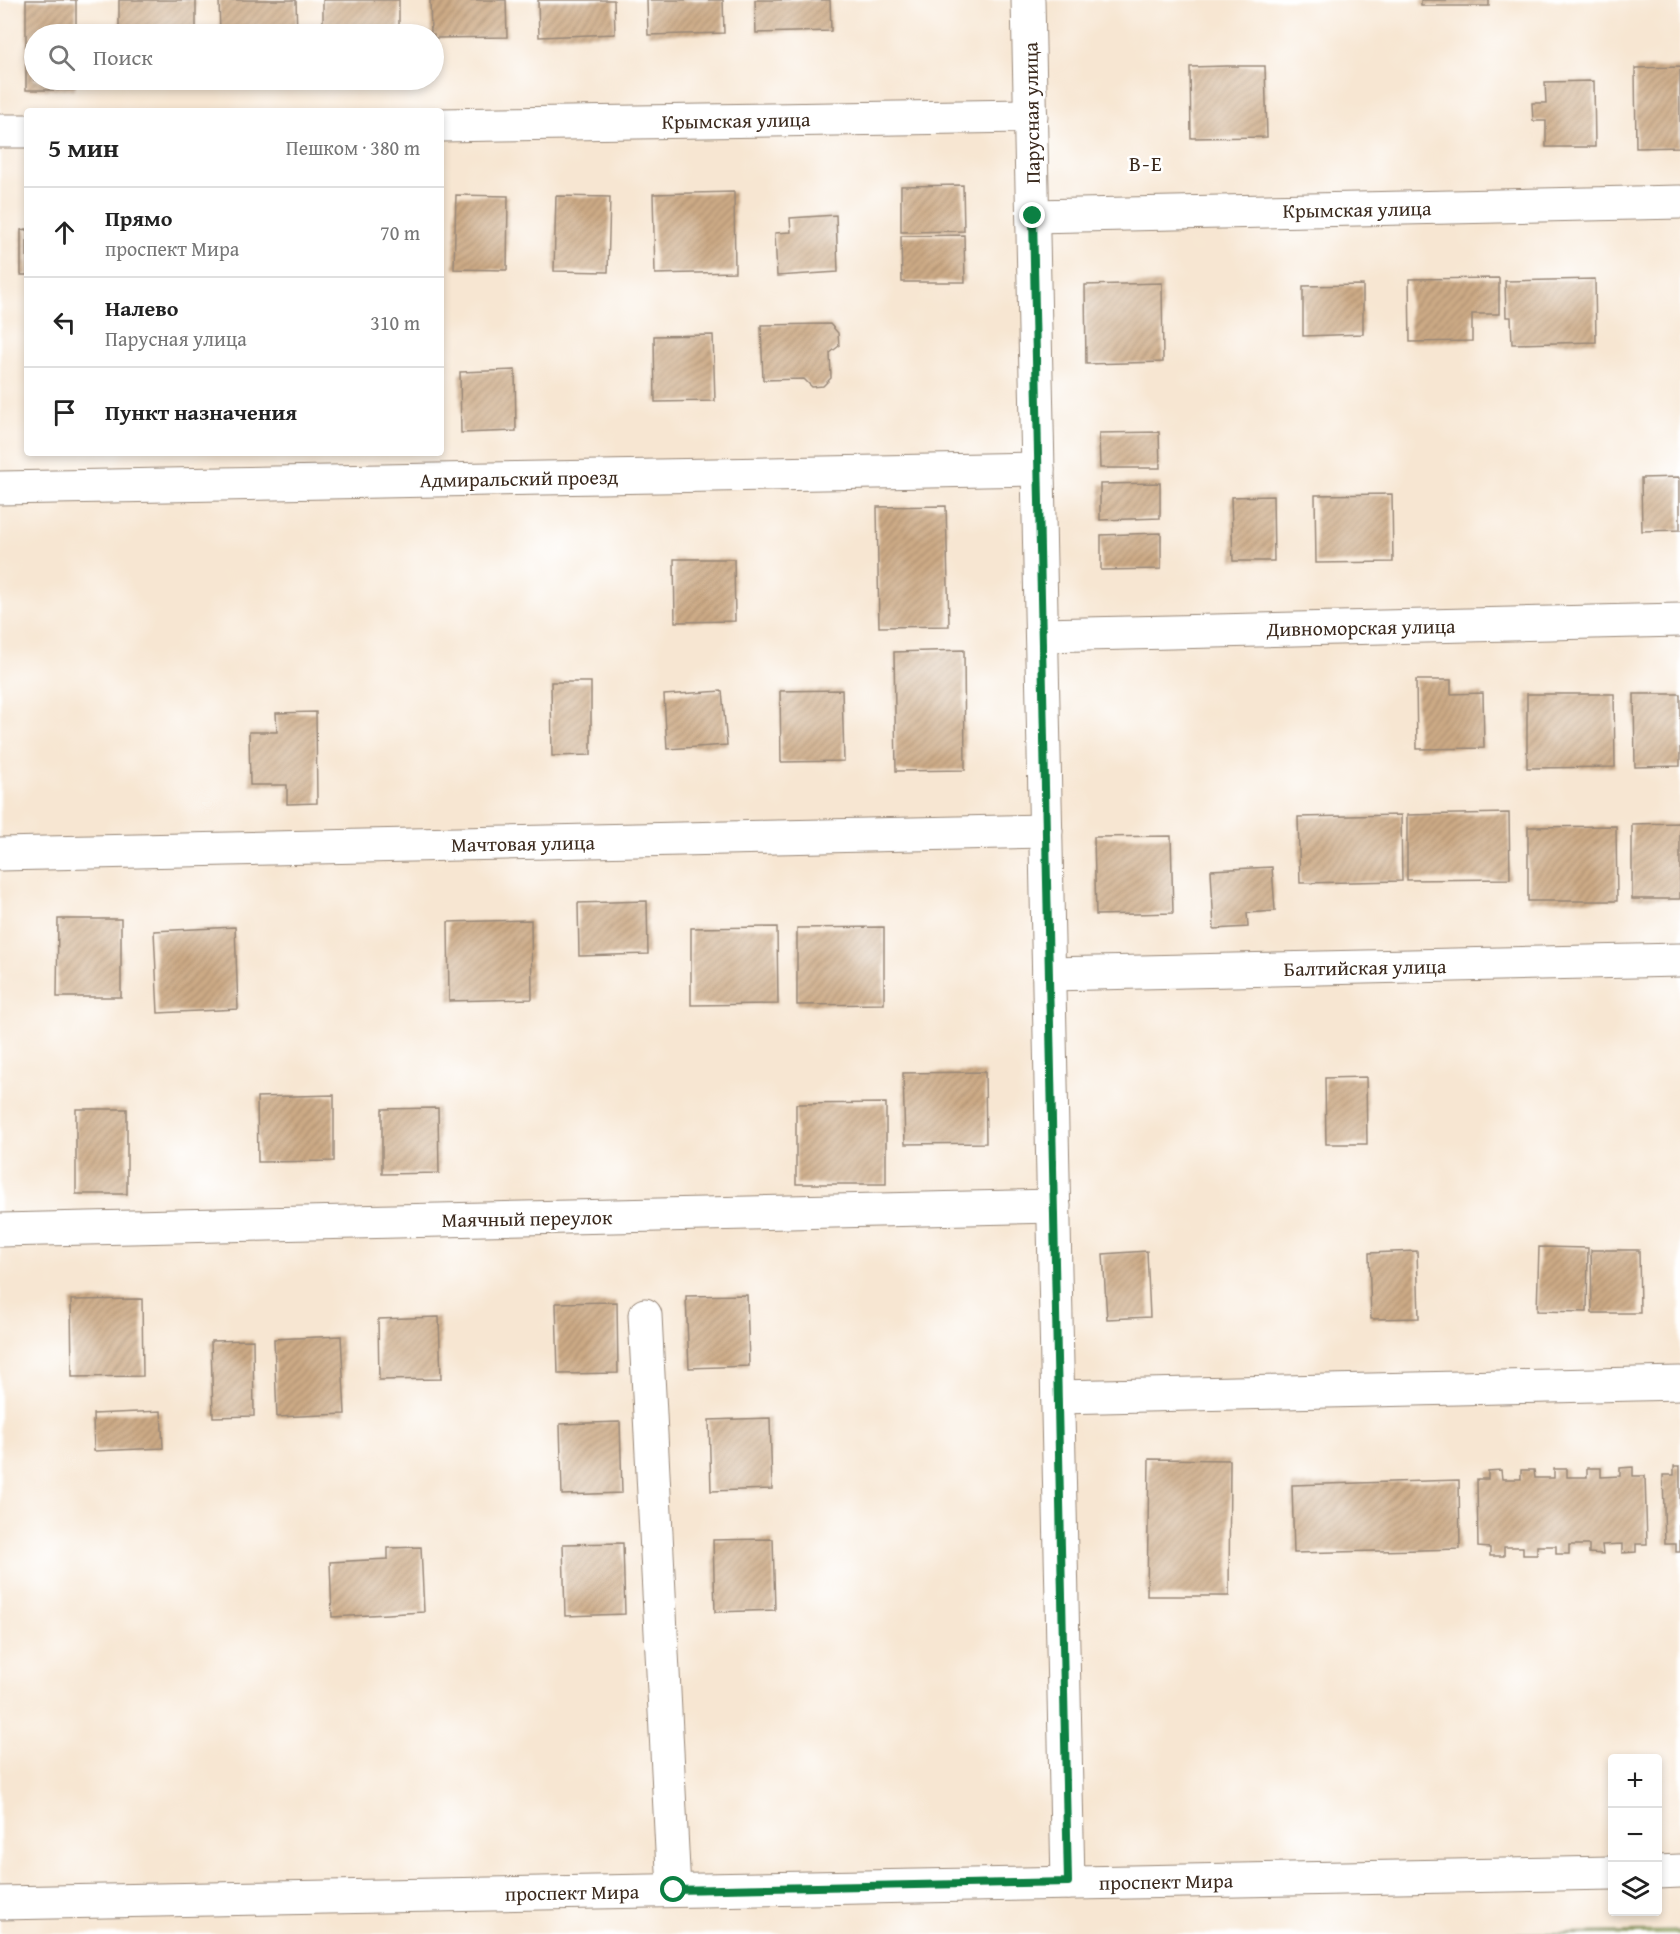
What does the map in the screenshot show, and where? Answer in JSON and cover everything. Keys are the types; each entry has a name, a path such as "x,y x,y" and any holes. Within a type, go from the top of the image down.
{"street":[{"name":"Парусная улица","path":"1028,0 1068,1882"},
{"name":"Крымская улица","path":"444,125 1031,116"},
{"path":"0,131 24,131"},
{"name":"Крымская улица","path":"1033,216 1680,202"},
{"name":"Адмиральский проезд","path":"0,488 1038,469"},
{"name":"Дивноморская улица","path":"1042,634 1680,620"},
{"name":"Мачтовая улица","path":"0,854 1046,831"},
{"name":"Балтийская улица","path":"1049,974 1680,960"},
{"name":"Маячный переулок","path":"0,1230 1054,1206"},
{"path":"645,1315 674,1890"},
{"path":"1058,1397 1680,1383"},
{"path":"1662,1872 1680,1871"},
{"name":"проспект Мира","path":"0,1903 1608,1873"}],"green space":[{"path":"1680,1931 1680,1934 1462,1934"}],"building":[{"path":"26,0 76,0 76,24 26,24"},
{"path":"119,0 196,0 196,24 119,24"},
{"path":"219,0 296,0 297,24 220,24"},
{"path":"323,0 399,0 399,24 323,24"},
{"path":"430,0 506,0 507,37 444,38 444,24 431,24"},
{"path":"538,0 614,0 615,34 539,37"},
{"path":"647,0 723,0 724,33 648,35"},
{"path":"755,0 830,0 831,31 756,33"},
{"path":"1421,0 1489,0 1489,6 1421,6"},
{"path":"1265,66 1267,137 1191,138 1190,67"},
{"path":"1680,67 1680,147 1636,148 1635,68"},
{"path":"1594,81 1595,147 1546,147 1546,121 1533,121 1532,103 1546,103 1545,82"},
{"path":"963,185 964,231 901,232 901,186"},
{"path":"734,192 735,272 655,274 653,194"},
{"path":"456,195 508,196 507,270 454,269"},
{"path":"556,196 610,197 608,272 554,271"},
{"path":"836,215 838,272 777,276 775,233 791,232 790,218"},
{"path":"21,230 24,230 24,275 21,275"},
{"path":"964,235 965,282 902,282 901,236"},
{"path":"1499,278 1499,314 1472,314 1472,341 1410,342 1409,279"},
{"path":"1595,279 1596,342 1512,344 1511,317 1506,317 1505,281"},
{"path":"1162,283 1163,362 1086,364 1085,285"},
{"path":"1363,285 1363,334 1303,336 1303,286"},
{"path":"830,324 838,333 839,346 830,353 831,378 823,386 812,387 804,379 763,380 761,325"},
{"path":"713,335 715,401 655,402 654,336"},
{"path":"515,370 516,431 461,433 460,372"},
{"path":"1159,432 1160,468 1100,468 1099,433"},
{"path":"1680,477 1680,530 1642,531 1641,478"},
{"path":"1160,483 1160,518 1100,520 1100,484"},
{"path":"1392,494 1393,562 1316,563 1315,495"},
{"path":"1273,496 1274,561 1233,561 1231,497"},
{"path":"946,506 949,626 879,627 877,507"},
{"path":"1161,533 1161,569 1101,570 1101,535"},
{"path":"674,559 734,559 735,621 675,622"},
{"path":"964,650 965,770 896,771 894,652"},
{"path":"1416,680 1451,680 1451,694 1483,693 1484,748 1417,749"},
{"path":"551,682 591,682 591,755 552,756"},
{"path":"842,690 844,761 781,762 780,691"},
{"path":"722,691 727,745 667,749 664,695"},
{"path":"1527,694 1614,694 1615,767 1527,768"},
{"path":"1634,694 1680,694 1680,766 1635,767"},
{"path":"316,712 317,803 287,804 287,785 250,785 249,732 277,732 276,713"},
{"path":"1509,813 1510,879 1407,880 1407,815"},
{"path":"1401,815 1402,881 1300,883 1298,817"},
{"path":"1680,823 1680,899 1632,899 1632,824"},
{"path":"1616,826 1617,901 1528,901 1528,827"},
{"path":"1171,836 1173,913 1096,915 1094,837"},
{"path":"1272,867 1275,911 1247,913 1248,927 1214,929 1211,870"},
{"path":"647,901 648,954 579,956 578,903"},
{"path":"58,919 121,919 121,997 57,997"},
{"path":"531,920 532,999 449,1001 448,922"},
{"path":"235,927 238,1009 158,1013 154,931"},
{"path":"777,927 778,1004 691,1005 691,928"},
{"path":"884,927 884,1004 797,1005 797,928"},
{"path":"985,1072 986,1143 905,1144 903,1073"},
{"path":"1366,1077 1367,1144 1326,1144 1325,1078"},
{"path":"334,1095 334,1161 258,1162 257,1097"},
{"path":"886,1103 886,1184 796,1184 796,1104"},
{"path":"438,1108 439,1173 382,1174 382,1109"},
{"path":"76,1109 127,1109 127,1194 76,1194"},
{"path":"1539,1247 1588,1248 1587,1312 1537,1311"},
{"path":"1591,1250 1639,1250 1640,1313 1592,1313"},
{"path":"1147,1251 1150,1317 1107,1319 1103,1254"},
{"path":"1417,1251 1419,1318 1371,1319 1369,1253"},
{"path":"747,1295 749,1366 689,1368 686,1296"},
{"path":"142,1299 143,1376 72,1377 71,1300"},
{"path":"617,1302 618,1373 558,1374 556,1303"},
{"path":"439,1317 441,1379 379,1380 378,1319"},
{"path":"341,1336 345,1414 277,1417 274,1339"},
{"path":"253,1340 254,1416 213,1417 211,1341"},
{"path":"161,1411 163,1448 94,1451 93,1414"},
{"path":"770,1418 772,1489 711,1491 709,1420"},
{"path":"620,1422 622,1493 562,1495 560,1424"},
{"path":"1149,1459 1230,1460 1229,1596 1147,1596"},
{"path":"1674,1466 1680,1466 1680,1552 1676,1552 1676,1544 1665,1544 1663,1475 1674,1475"},
{"path":"1633,1467 1633,1476 1645,1476 1647,1544 1636,1544 1636,1552 1622,1553 1622,1544 1602,1545 1603,1554 1589,1553 1589,1545 1569,1545 1569,1554 1556,1554 1556,1546 1537,1546 1537,1555 1523,1555 1523,1547 1504,1547 1504,1556 1490,1556 1490,1548 1478,1547 1477,1479 1488,1479 1488,1471 1501,1470 1502,1479 1521,1479 1521,1470 1534,1470 1535,1478 1554,1478 1554,1469 1567,1469 1567,1477 1587,1477 1587,1468 1601,1468 1601,1477 1620,1476 1620,1468"},
{"path":"1459,1480 1460,1549 1294,1553 1292,1485"},
{"path":"773,1539 775,1610 715,1612 713,1540"},
{"path":"623,1543 625,1614 565,1616 563,1544"},
{"path":"421,1547 424,1612 332,1617 330,1562 388,1559 388,1548"}],"district":[{"name":"В-Е","path":"1146,163"}],"route":[{"path":"674,1890 1068,1882 1033,216"}]}
